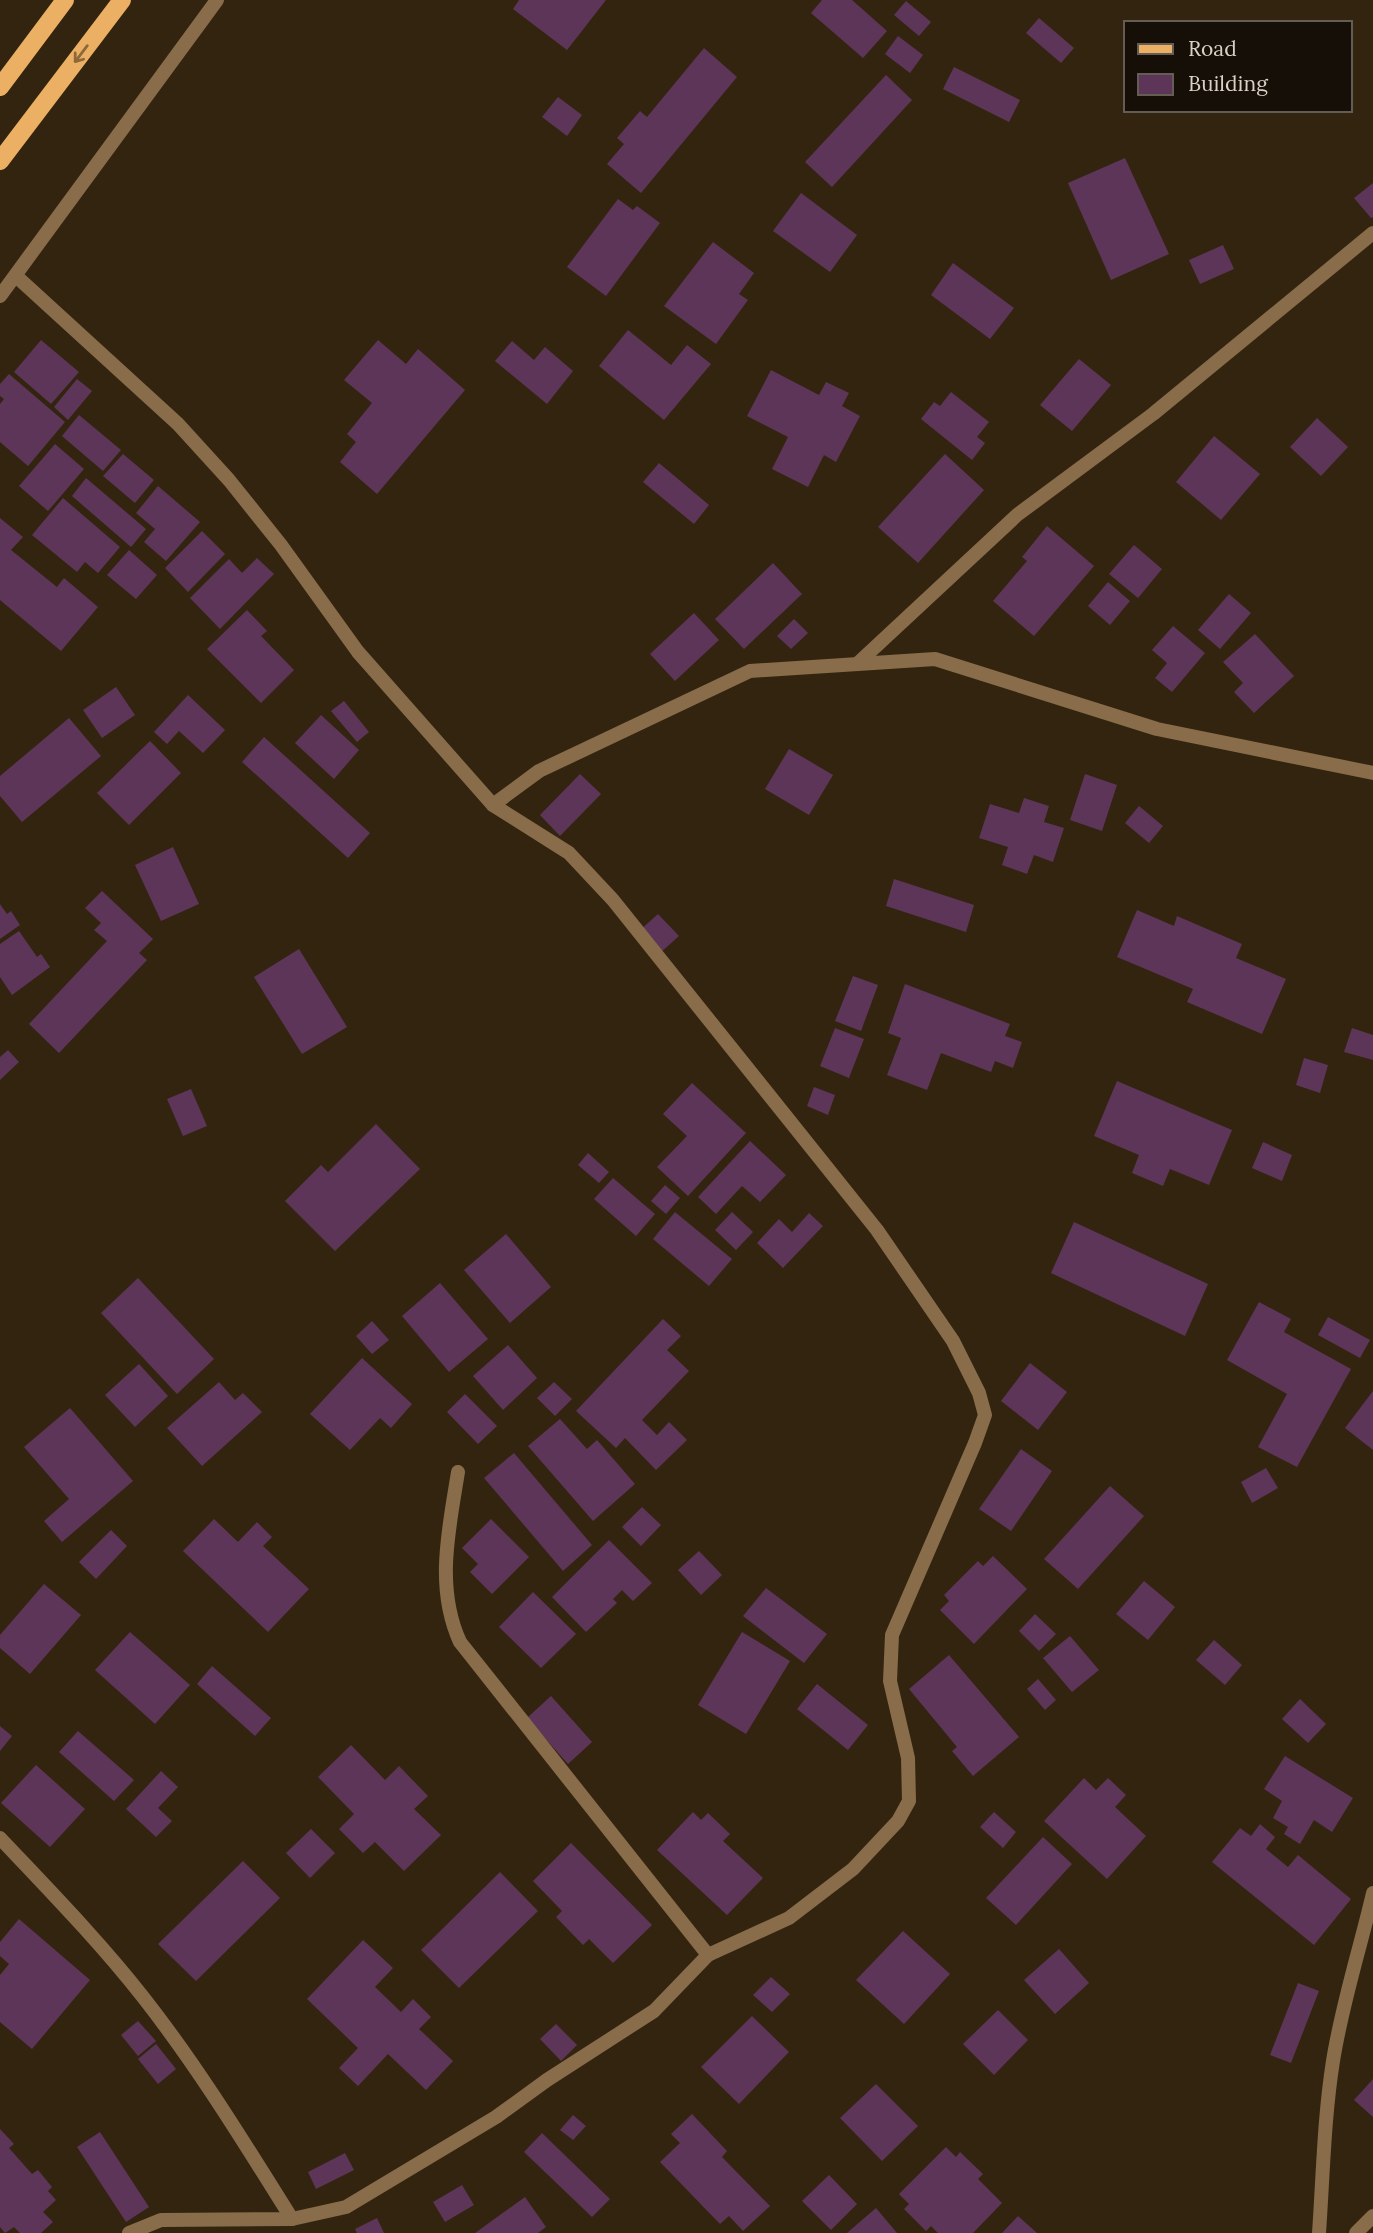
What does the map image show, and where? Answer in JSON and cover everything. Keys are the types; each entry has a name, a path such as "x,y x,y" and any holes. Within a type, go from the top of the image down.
{"main road":[{"path":"0,87 65,0"},
{"path":"0,160 122,0"}],"street":[{"path":"0,296 217,0"},
{"path":"857,664 1017,515 1153,414 1373,233"},
{"path":"16,276 178,424 221,471 281,545 358,653 493,805 569,853 613,901 877,1230 953,1341 979,1394 985,1415 892,1635 891,1681 908,1758 909,1801 898,1821 853,1869 789,1918 708,1955 654,2011 547,2080 496,2117 346,2207 292,2218 161,2220 129,2233"},
{"path":"493,805 539,771 750,671 935,659 1157,729 1373,773"},
{"path":"458,1472 446,1549 446,1594 451,1622 460,1642 708,1955"},
{"path":"0,1838 92,1936 144,1999 235,2127 292,2218"},
{"path":"1319,2233 1333,2059 1348,1986 1373,1893"},
{"path":"1356,2233 1373,2216"}],"building":[{"path":"519,0 606,0 567,50 513,9"},
{"path":"822,0 852,0 887,31 863,58 811,13"},
{"path":"906,1 931,22 919,36 894,15"},
{"path":"1039,18 1074,48 1061,63 1026,33"},
{"path":"898,36 923,55 910,73 885,54"},
{"path":"704,48 737,77 641,193 607,164 624,144 617,138 640,111 647,117"},
{"path":"954,67 1020,100 1009,122 943,89"},
{"path":"886,75 912,100 832,187 805,162"},
{"path":"558,97 582,115 567,136 542,117"},
{"path":"1125,158 1169,254 1111,280 1068,183"},
{"path":"1373,183 1373,217 1371,218 1354,198"},
{"path":"801,193 857,235 830,272 773,231"},
{"path":"618,199 633,210 637,206 660,223 606,296 567,267"},
{"path":"713,242 754,273 739,294 748,300 716,344 664,306"},
{"path":"1223,245 1234,269 1200,284 1189,260"},
{"path":"953,263 1014,308 990,339 931,295"},
{"path":"628,330 671,365 687,345 711,364 664,420 599,366"},
{"path":"41,340 79,372 51,404 14,372"},
{"path":"378,340 406,364 418,349 465,390 377,494 340,462 356,442 347,434 372,403 344,380"},
{"path":"512,341 534,360 545,347 573,371 547,404 495,361"},
{"path":"1079,359 1111,385 1072,431 1040,405"},
{"path":"771,370 819,395 826,382 849,393 842,406 860,416 836,462 824,455 808,487 772,469 788,437 747,416"},
{"path":"9,374 65,422 28,466 0,442 0,404 4,399 0,396 0,384"},
{"path":"77,379 92,391 68,420 54,407"},
{"path":"951,392 989,422 977,437 985,443 972,460 921,419 934,402 940,406"},
{"path":"79,415 121,450 103,471 62,436"},
{"path":"1317,418 1348,447 1321,476 1290,447"},
{"path":"1214,436 1260,474 1221,520 1176,482"},
{"path":"55,444 84,469 48,511 19,486"},
{"path":"123,454 154,480 135,503 103,476"},
{"path":"945,454 984,490 918,563 878,527"},
{"path":"659,463 709,505 694,524 643,482"},
{"path":"86,478 146,529 131,547 72,496"},
{"path":"158,486 200,522 166,561 144,542 155,529 136,513"},
{"path":"63,498 120,547 98,573 85,562 77,572 32,535"},
{"path":"0,518 23,537 11,550 57,587 64,578 98,607 61,651 0,600"},
{"path":"1047,526 1094,566 1034,636 993,601 1027,561 1022,557"},
{"path":"202,531 225,554 188,592 165,568"},
{"path":"1134,545 1162,569 1138,598 1109,574"},
{"path":"129,550 157,575 136,599 107,575"},
{"path":"257,558 274,574 220,629 190,598 229,559 242,573"},
{"path":"773,563 802,594 744,649 715,619"},
{"path":"1108,582 1130,601 1110,625 1088,606"},
{"path":"1229,594 1251,613 1220,649 1198,630"},
{"path":"247,610 267,631 261,636 294,670 261,703 207,649"},
{"path":"694,613 719,640 675,681 650,654"},
{"path":"794,619 808,633 791,649 777,636"},
{"path":"1173,626 1205,653 1172,692 1155,678 1167,663 1152,650"},
{"path":"1255,634 1294,676 1254,713 1234,692 1243,683 1223,662"},
{"path":"116,687 135,715 102,738 83,710"},
{"path":"188,695 225,730 203,753 179,731 167,744 154,732"},
{"path":"344,701 369,732 357,742 331,711"},
{"path":"321,715 359,750 334,779 295,743"},
{"path":"69,718 101,756 22,822 0,796 0,776"},
{"path":"264,737 370,833 348,858 242,762"},
{"path":"150,741 181,773 129,825 97,793"},
{"path":"789,749 833,775 809,815 765,789"},
{"path":"580,774 601,794 560,836 540,815"},
{"path":"1085,774 1117,785 1102,831 1070,820"},
{"path":"1024,798 1049,806 1044,822 1064,828 1053,862 1034,855 1027,874 1002,865 1008,847 979,838 990,804 1019,813"},
{"path":"1139,806 1163,826 1149,843 1125,823"},
{"path":"173,847 199,904 161,921 135,865"},
{"path":"894,879 974,905 966,932 886,906"},
{"path":"102,891 153,939 139,953 147,960 59,1053 29,1024 107,941 94,930 101,923 85,908"},
{"path":"0,904 7,914 11,911 20,925 0,939"},
{"path":"1137,910 1174,926 1177,916 1242,944 1236,958 1286,979 1262,1034 1187,1002 1193,989 1117,957"},
{"path":"658,914 679,936 660,953 639,931"},
{"path":"19,931 37,957 41,954 50,967 12,995 0,977 0,944"},
{"path":"299,949 347,1027 302,1054 254,977"},
{"path":"853,976 878,985 861,1031 835,1021"},
{"path":"905,984 1010,1024 1005,1036 1022,1042 1013,1068 995,1061 991,1072 941,1053 927,1090 887,1075 901,1038 888,1033"},
{"path":"835,1028 864,1039 849,1078 820,1066"},
{"path":"1352,1028 1373,1035 1373,1060 1344,1052"},
{"path":"8,1050 19,1062 0,1080 0,1057"},
{"path":"1304,1058 1328,1065 1320,1093 1296,1085"},
{"path":"1117,1081 1232,1130 1209,1185 1170,1169 1163,1186 1132,1173 1139,1155 1094,1136"},
{"path":"692,1083 746,1133 688,1196 657,1167 687,1136 663,1114"},
{"path":"814,1087 835,1095 828,1115 807,1106"},
{"path":"191,1089 207,1126 183,1136 167,1099"},
{"path":"376,1124 420,1169 335,1251 285,1201 321,1165 328,1172"},
{"path":"750,1141 786,1175 760,1202 742,1186 716,1214 698,1197"},
{"path":"1263,1142 1292,1155 1282,1181 1252,1168"},
{"path":"588,1153 609,1172 599,1183 578,1165"},
{"path":"613,1178 655,1214 636,1236 594,1199"},
{"path":"665,1185 680,1198 666,1214 651,1201"},
{"path":"675,1212 732,1259 709,1286 653,1239"},
{"path":"732,1212 753,1232 736,1250 715,1230"},
{"path":"809,1213 823,1226 783,1268 757,1243 779,1219 792,1232"},
{"path":"1074,1222 1208,1284 1185,1336 1051,1273"},
{"path":"506,1234 551,1287 510,1323 464,1270"},
{"path":"138,1278 214,1359 177,1394 101,1313"},
{"path":"440,1283 488,1339 449,1372 402,1316"},
{"path":"1259,1302 1291,1319 1284,1332 1351,1369 1297,1467 1258,1447 1287,1394 1227,1360"},
{"path":"1328,1317 1370,1340 1360,1358 1318,1335"},
{"path":"663,1319 681,1336 667,1350 689,1371 642,1420 657,1435 669,1422 687,1440 656,1470 625,1438 616,1448 576,1411"},
{"path":"372,1321 389,1340 372,1354 356,1336"},
{"path":"508,1345 537,1378 503,1410 473,1376"},
{"path":"362,1358 412,1404 391,1428 380,1418 350,1450 310,1414"},
{"path":"1030,1363 1067,1392 1038,1430 1001,1401"},
{"path":"139,1364 168,1396 135,1427 105,1395"},
{"path":"219,1382 235,1400 243,1393 262,1412 202,1466 167,1428"},
{"path":"554,1382 572,1399 555,1416 537,1398"},
{"path":"1373,1391 1373,1450 1345,1428"},
{"path":"465,1394 497,1426 478,1444 447,1412"},
{"path":"70,1408 133,1481 62,1542 44,1521 69,1499 24,1447"},
{"path":"560,1419 587,1449 597,1440 635,1484 593,1521 528,1446"},
{"path":"1021,1449 1052,1471 1011,1531 979,1509"},
{"path":"514,1453 592,1545 563,1571 484,1478"},
{"path":"1266,1468 1278,1488 1252,1503 1241,1482"},
{"path":"1110,1486 1144,1516 1078,1589 1044,1559"},
{"path":"642,1507 661,1525 641,1546 622,1527"},
{"path":"214,1519 238,1542 257,1522 272,1537 263,1546 309,1589 268,1632 183,1551"},
{"path":"491,1519 529,1557 492,1594 470,1572 478,1564 462,1548"},
{"path":"111,1530 127,1546 96,1579 79,1562"},
{"path":"609,1540 652,1583 633,1601 622,1590 613,1599 617,1603 586,1632 552,1597"},
{"path":"699,1551 722,1575 701,1595 678,1570"},
{"path":"993,1556 1027,1589 974,1644 940,1610 949,1601 944,1595 978,1561 983,1566"},
{"path":"1144,1581 1175,1607 1148,1640 1116,1614"},
{"path":"44,1584 81,1615 30,1674 0,1648 0,1635"},
{"path":"766,1588 827,1634 804,1663 743,1616"},
{"path":"533,1592 576,1634 541,1668 499,1627"},
{"path":"1035,1614 1056,1634 1039,1651 1019,1631"},
{"path":"130,1632 190,1685 155,1724 95,1670"},
{"path":"742,1632 790,1661 746,1734 698,1705"},
{"path":"1070,1636 1099,1670 1072,1692 1043,1658"},
{"path":"1214,1640 1242,1665 1225,1685 1196,1660"},
{"path":"949,1655 1019,1737 973,1776 952,1751 957,1747 909,1689"},
{"path":"212,1666 271,1718 255,1736 197,1684"},
{"path":"1038,1679 1056,1700 1045,1710 1027,1689"},
{"path":"817,1684 868,1725 848,1750 797,1709"},
{"path":"551,1696 592,1742 568,1764 527,1718"},
{"path":"1300,1699 1326,1724 1308,1743 1282,1719"},
{"path":"0,1726 12,1736 0,1751"},
{"path":"78,1731 134,1780 114,1801 59,1752"},
{"path":"351,1745 385,1780 399,1766 428,1796 414,1809 441,1835 404,1871 375,1842 363,1853 339,1829 354,1814 318,1777"},
{"path":"1285,1756 1353,1798 1332,1832 1314,1820 1300,1844 1284,1834 1288,1827 1273,1818 1282,1801 1264,1789"},
{"path":"36,1765 85,1809 50,1847 1,1803"},
{"path":"161,1771 178,1787 158,1808 172,1821 156,1837 126,1809"},
{"path":"1084,1778 1096,1790 1108,1778 1126,1795 1115,1807 1146,1836 1107,1879 1044,1821"},
{"path":"693,1812 701,1820 708,1813 730,1834 723,1841 763,1878 727,1915 657,1850"},
{"path":"994,1812 1016,1832 1003,1848 980,1827"},
{"path":"1260,1824 1275,1837 1266,1849 1288,1867 1298,1855 1351,1899 1314,1945 1212,1862 1240,1828 1251,1836"},
{"path":"311,1829 335,1853 310,1878 286,1853"},
{"path":"1043,1837 1072,1864 1016,1925 986,1898"},
{"path":"571,1843 652,1925 613,1963 589,1939 583,1945 556,1917 562,1911 533,1881"},
{"path":"243,1861 280,1898 196,1981 158,1944"},
{"path":"500,1872 538,1911 459,1988 421,1950"},
{"path":"19,1919 90,1980 32,2049 0,2022 0,1975 9,1964 0,1956 0,1942"},
{"path":"903,1931 950,1974 904,2024 856,1980"},
{"path":"363,1940 393,1968 375,1987 401,2012 413,1999 431,2017 419,2029 453,2061 426,2090 388,2054 358,2086 339,2068 358,2048 307,1999"},
{"path":"1059,1949 1089,1983 1055,2014 1024,1980"},
{"path":"771,1977 790,1994 772,2012 753,1995"},
{"path":"1298,1983 1319,1991 1291,2063 1270,2055"},
{"path":"998,2010 1028,2040 994,2075 963,2044"},
{"path":"752,2016 789,2052 739,2104 701,2067"},
{"path":"138,2021 156,2041 138,2056 121,2035"},
{"path":"556,2024 577,2045 561,2061 540,2039"},
{"path":"156,2044 176,2069 158,2084 138,2059"},
{"path":"1373,2079 1373,2117 1354,2100"},
{"path":"876,2084 918,2126 882,2161 840,2118"},
{"path":"692,2114 727,2151 722,2157 770,2206 743,2231 729,2216 720,2224 660,2162 680,2143 671,2134"},
{"path":"573,2115 586,2126 573,2140 560,2130"},
{"path":"0,2129 14,2144 9,2148 32,2174 38,2170 52,2187 48,2191 56,2200 43,2212 53,2222 41,2233 20,2233 14,2227 5,2233 0,2227"},
{"path":"100,2132 149,2207 126,2222 77,2147"},
{"path":"542,2133 610,2199 592,2217 524,2152"},
{"path":"946,2147 956,2157 960,2152 983,2174 978,2179 1002,2203 973,2233 938,2233 931,2226 926,2231 904,2209 909,2204 899,2194"},
{"path":"345,2153 354,2170 316,2189 308,2172"},
{"path":"829,2175 857,2204 831,2230 802,2201"},
{"path":"462,2185 474,2205 445,2222 433,2202"},
{"path":"525,2197 546,2227 538,2233 475,2233"},
{"path":"876,2208 897,2233 847,2233"},
{"path":"1018,2216 1037,2233 1002,2233"},
{"path":"377,2218 384,2233 357,2233 355,2229"}]}
